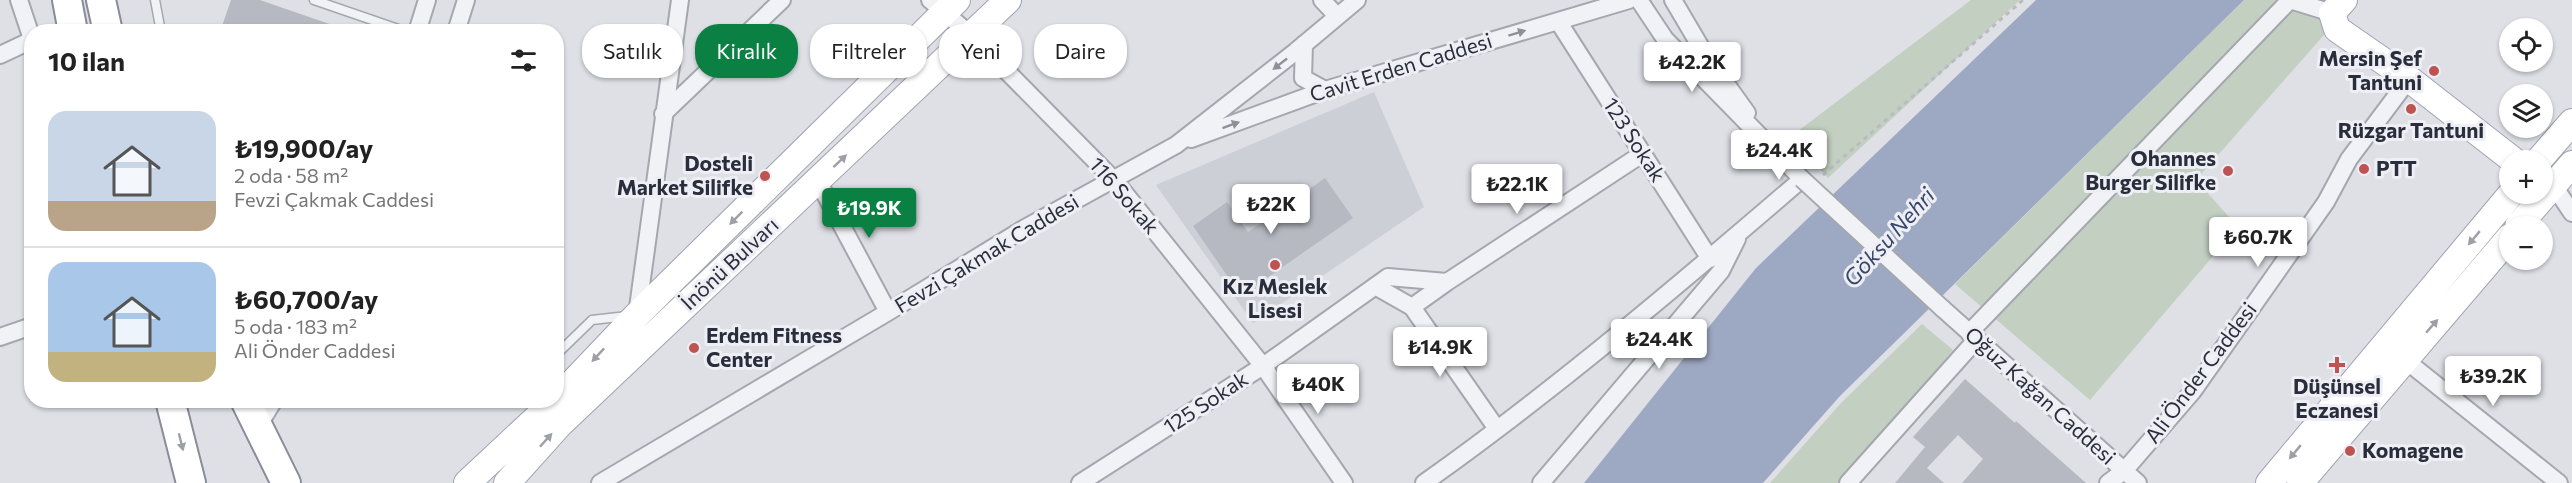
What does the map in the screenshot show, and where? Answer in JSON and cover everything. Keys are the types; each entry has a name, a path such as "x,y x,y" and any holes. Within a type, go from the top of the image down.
{"highway":[{"path":"101,0 106,24"},
{"path":"172,408 191,483"},
{"path":"248,408 286,483"}],"main road":[{"name":"İnönü Bulvarı","path":"984,24 1008,0"},
{"name":"İnönü Bulvarı","path":"564,391 944,4"},
{"path":"2338,6 2337,29 2409,79 2500,150"},
{"name":"İnönü Bulvarı","path":"507,483 560,424 939,67"},
{"path":"2548,150 2572,122"},
{"path":"2553,179 2572,164"},
{"path":"2269,483 2503,204"},
{"path":"2300,483 2499,250"},
{"name":"İnönü Bulvarı","path":"467,483 547,408"}],"street":[{"path":"19,0 27,24"},
{"path":"420,24 427,0"},
{"path":"458,24 466,0"},
{"path":"637,315 680,0"},
{"path":"663,114 782,0"},
{"path":"1322,0 1337,16"},
{"name":"Fevzi Çakmak Caddesi","path":"600,483 1025,228 1115,181 1176,145 1305,44 1357,0"},
{"name":"Cavit Erden Caddesi","path":"1176,145 1325,90 1629,0"},
{"path":"1639,0 1665,39 1779,157"},
{"path":"1673,0 1706,56 1779,157"},
{"path":"1848,483 1972,337 2290,0 2338,6"},
{"name":"116 Sokak","path":"944,4 962,24"},
{"name":"123 Sokak","path":"1558,21 1710,259"},
{"path":"0,55 24,43"},
{"path":"1305,44 1303,78 1325,90"},
{"name":"116 Sokak","path":"1013,78 1115,181 1263,366 1344,483"},
{"name":"Ali Önder Caddesi","path":"2108,483 2124,471 2193,391 2326,202 2349,159 2409,79"},
{"path":"1412,307 1642,153"},
{"name":"Oğuz Kağan Caddesi","path":"1779,157 1972,337 2138,483"},
{"path":"1424,483 1497,429 1710,259 1802,179"},
{"path":"818,181 888,312"},
{"path":"2553,189 2572,213"},
{"path":"1541,483 1721,272 1741,232"},
{"path":"1382,281 1447,282"},
{"path":"1382,281 1412,307 1497,429"},
{"name":"125 Sokak","path":"1080,483 1263,366 1382,281"},
{"path":"0,337 24,329"},
{"path":"2404,359 2559,483"},
{"path":"257,428 269,408"}],"lane":[{"path":"155,0 160,24"},
{"path":"314,0 383,24"},
{"path":"564,347 592,320 637,315"}],"path":[{"path":"1824,174 2023,0"}],"shaded area":[{"name":"Kız Meslek Lisesi","path":"1374,92 1424,207 1253,323 1156,185"}],"green space":[{"path":"1971,0 2020,0 1828,178 1790,137"},
{"path":"2244,0 2312,0 2331,27 2196,180 2238,227 2090,400 1955,284"},
{"path":"1922,324 1953,350 1842,483 1770,483 1841,403"}],"water":[{"name":"Göksu Nehri","path":"2036,0 2244,0 1840,396 1763,483 1584,483 1756,268"}],"building":[{"path":"231,0 260,0 330,24 223,24"},
{"path":"1325,178 1353,218 1241,296 1193,226 1227,202 1248,232"},
{"path":"1965,379 2086,483 1962,483 1983,459 1958,435 1927,468 1944,483 1895,483 1925,447 1913,437"}],"place":[{"name":"Mersin Şef Tantuni","path":"2434,71"},
{"name":"Rüzgar Tantuni","path":"2411,109"},
{"name":"PTT","path":"2364,169"},
{"name":"Ohannes Burger Silifke","path":"2228,171"},
{"name":"Dosteli Market Silifke","path":"765,176"},
{"name":"Kız Meslek Lisesi","path":"1275,265"},
{"name":"Erdem Fitness Center","path":"694,348"},
{"name":"Düşünsel Eczanesi","path":"2337,365"},
{"name":"Komagene","path":"2350,451"}]}
